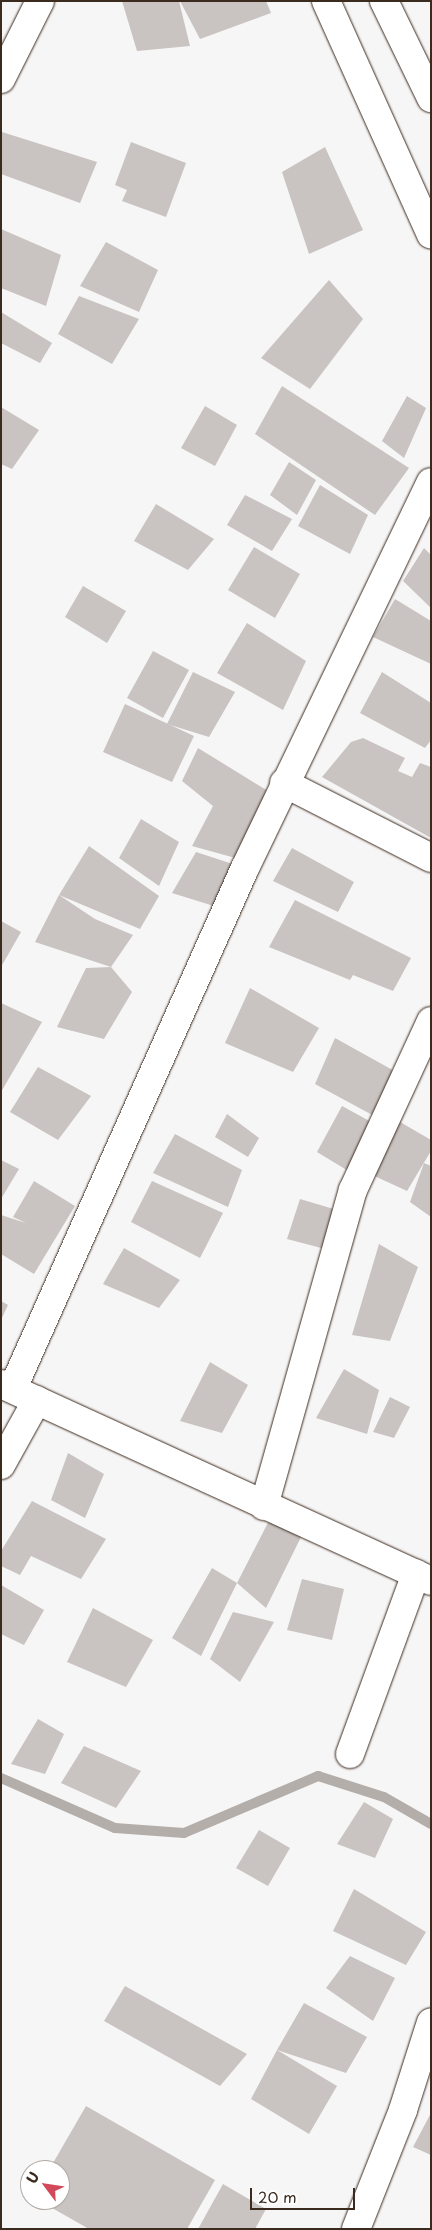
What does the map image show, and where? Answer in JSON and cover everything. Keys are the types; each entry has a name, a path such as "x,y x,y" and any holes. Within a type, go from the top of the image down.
{"street":[{"path":"1,79 40,1"},
{"path":"326,1 431,235"},
{"path":"384,1 431,98"},
{"path":"350,1754 423,1578 7,1386 284,783 431,482"},
{"path":"284,783 431,858"},
{"path":"264,1506 353,1190 431,1021"},
{"path":"1,1464 37,1400"},
{"path":"356,2229 403,2110 431,2022"}],"building":[{"path":"122,1 179,1 190,46 137,51"},
{"path":"180,1 266,1 271,13 200,39"},
{"path":"2,132 97,162 80,203 1,174"},
{"path":"131,142 186,163 166,217 122,201 127,190 115,185"},
{"path":"325,147 363,230 309,254 282,172"},
{"path":"1,229 61,255 46,306 1,288"},
{"path":"106,242 158,270 139,312 80,286"},
{"path":"329,280 363,319 310,389 261,358"},
{"path":"79,296 139,319 112,364 58,334"},
{"path":"1,312 52,343 40,363 1,343"},
{"path":"282,386 409,468 375,515 255,434"},
{"path":"407,396 426,408 404,458 382,441"},
{"path":"205,406 237,425 215,466 181,448"},
{"path":"1,407 39,430 12,469 1,464"},
{"path":"289,462 316,480 297,515 270,495"},
{"path":"320,485 368,515 350,554 298,526"},
{"path":"245,495 292,519 272,551 227,525"},
{"path":"156,504 214,539 188,570 134,541"},
{"path":"254,547 300,574 275,618 228,590"},
{"path":"424,548 431,555 431,608 403,581"},
{"path":"83,586 126,611 107,643 65,617"},
{"path":"395,599 431,621 431,664 373,637"},
{"path":"247,623 306,661 283,710 217,673"},
{"path":"153,651 189,670 163,718 127,698"},
{"path":"193,672 235,692 209,737 167,724"},
{"path":"382,672 431,703 431,740 425,748 360,713"},
{"path":"125,704 194,736 172,782 103,752"},
{"path":"363,738 405,758 398,771 412,777 420,763 431,767 431,838 322,777 351,742"},
{"path":"198,748 268,791 239,859 192,846 213,806 182,781"},
{"path":"141,819 179,842 159,886 119,858"},
{"path":"89,846 159,896 140,929 59,895"},
{"path":"292,848 354,882 338,912 273,881"},
{"path":"196,852 245,868 217,907 172,893"},
{"path":"59,895 95,919 133,935 111,967 35,942"},
{"path":"295,900 411,958 393,991 353,975 350,980 269,947"},
{"path":"1,921 21,932 1,967"},
{"path":"111,967 132,992 104,1039 57,1027 86,968"},
{"path":"250,988 319,1028 293,1072 225,1043"},
{"path":"1,1003 42,1022 1,1092"},
{"path":"335,1038 398,1073 376,1117 315,1084"},
{"path":"38,1067 91,1096 58,1140 10,1112"},
{"path":"342,1106 375,1124 350,1172 317,1152"},
{"path":"227,1114 259,1138 248,1157 215,1137"},
{"path":"395,1119 431,1140 431,1151 407,1191 368,1173"},
{"path":"175,1134 242,1170 228,1207 153,1173"},
{"path":"1,1160 19,1169 1,1199"},
{"path":"424,1163 431,1166 431,1217 410,1202"},
{"path":"34,1181 75,1206 34,1274 1,1254 1,1215 26,1223 13,1217"},
{"path":"152,1181 223,1213 200,1258 131,1222"},
{"path":"300,1199 337,1210 329,1250 287,1239"},
{"path":"379,1244 418,1267 390,1341 352,1335"},
{"path":"124,1248 180,1280 159,1308 103,1284"},
{"path":"1,1301 8,1305 1,1320"},
{"path":"210,1362 248,1385 222,1433 180,1421"},
{"path":"344,1369 379,1390 367,1434 316,1418"},
{"path":"390,1397 410,1407 394,1438 373,1432"},
{"path":"68,1453 104,1474 85,1518 51,1500"},
{"path":"32,1501 106,1539 81,1579 31,1556 20,1575 1,1566 1,1551"},
{"path":"274,1511 303,1533 266,1608 237,1583"},
{"path":"212,1568 237,1583 201,1656 172,1638"},
{"path":"302,1579 344,1589 332,1640 287,1630"},
{"path":"1,1585 44,1610 24,1645 1,1634"},
{"path":"93,1608 153,1640 126,1687 67,1662"},
{"path":"233,1612 274,1622 240,1682 210,1659"},
{"path":"38,1719 64,1734 45,1774 11,1764"},
{"path":"84,1746 141,1771 116,1808 61,1783"},
{"path":"364,1802 393,1819 375,1858 337,1844"},
{"path":"259,1830 290,1848 268,1886 236,1868"},
{"path":"354,1889 426,1932 406,1965 333,1931"},
{"path":"350,1956 395,1978 373,2021 326,1988"},
{"path":"125,1986 247,2054 220,2086 104,2021"},
{"path":"304,2003 367,2037 346,2073 277,2050"},
{"path":"277,2050 337,2086 309,2134 251,2099"},
{"path":"86,2106 215,2180 187,2229 89,2229 56,2210 70,2210 70,2160 55,2160"},
{"path":"431,2113 431,2155 413,2147"},
{"path":"223,2184 266,2209 255,2229 198,2229"}],"waterway":[{"path":"1,1778 115,1828 184,1833 318,1776 384,1797 431,1824"}]}
